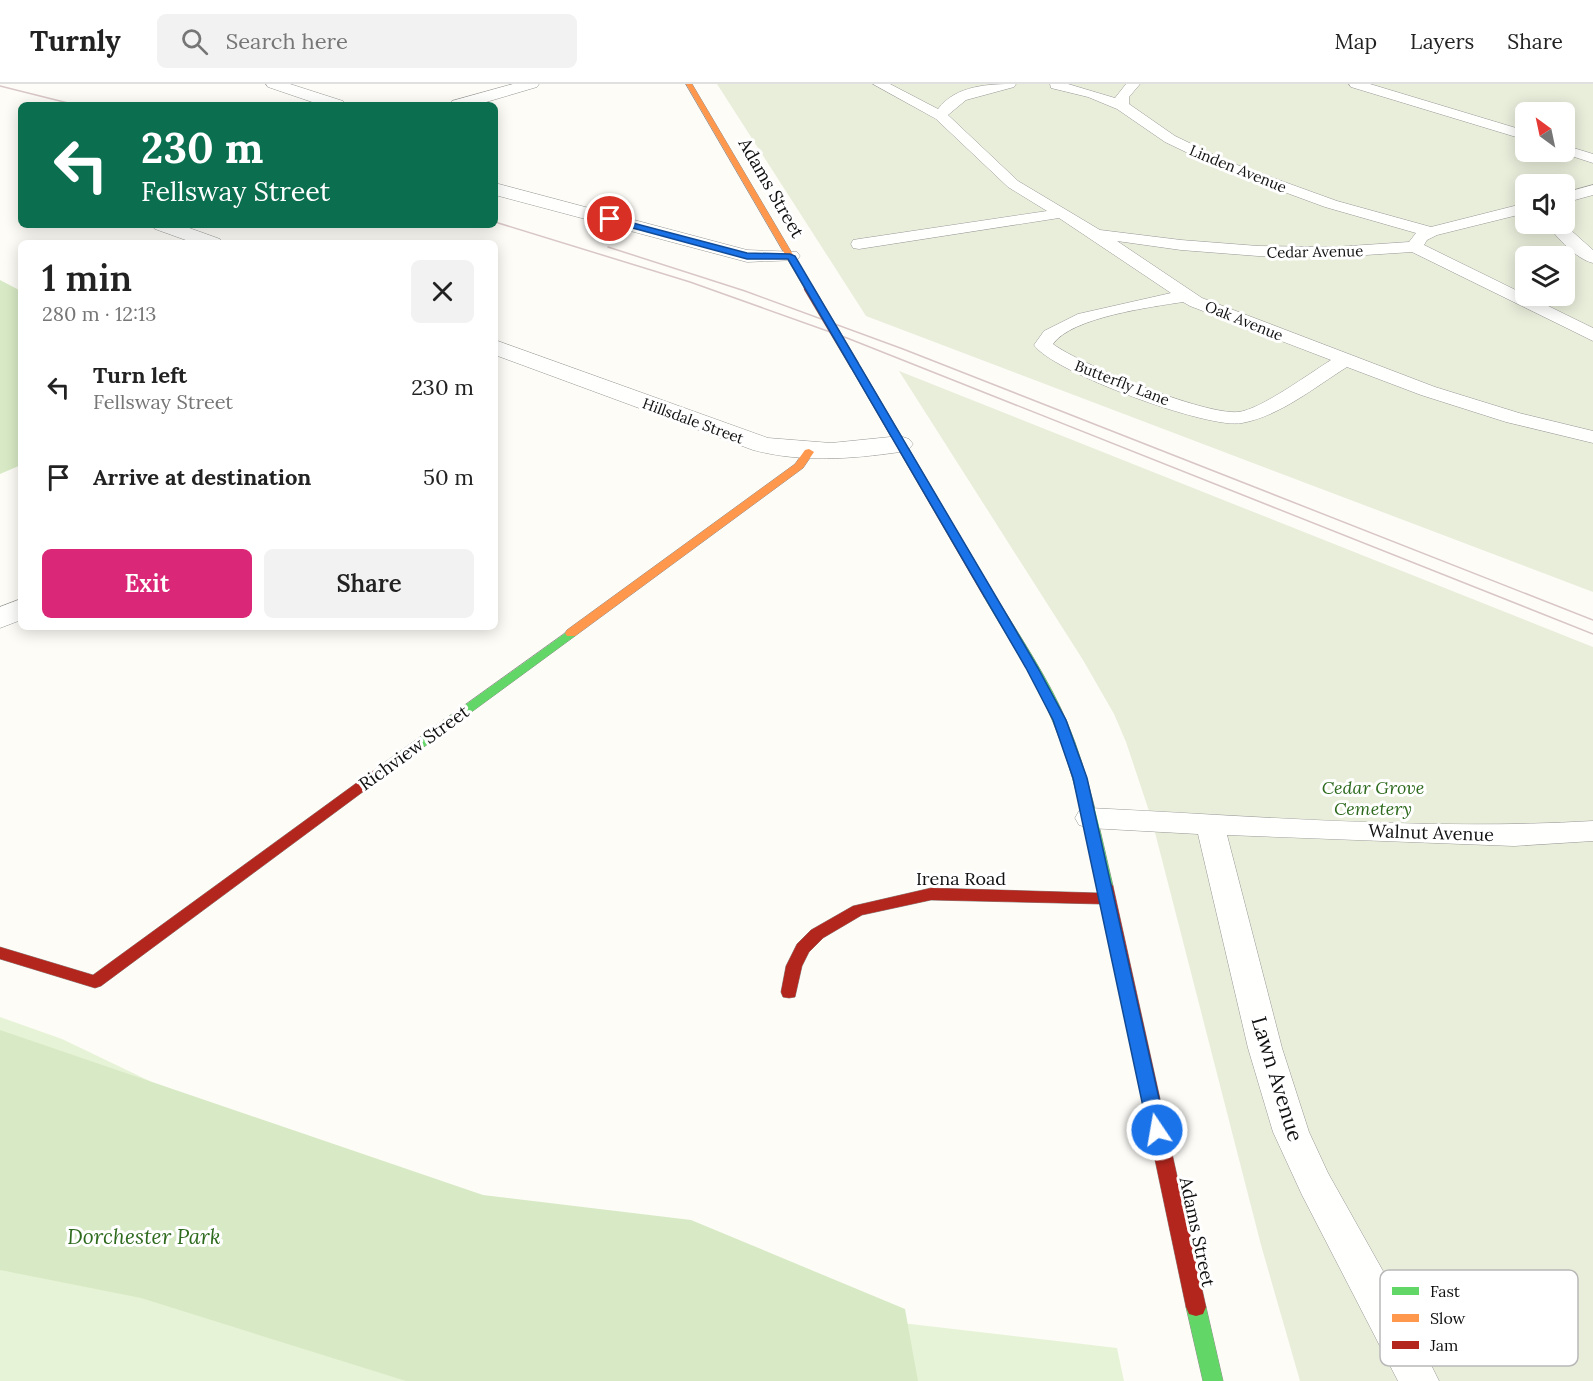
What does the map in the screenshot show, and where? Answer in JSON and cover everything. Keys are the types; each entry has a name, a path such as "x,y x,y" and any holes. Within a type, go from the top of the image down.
{"main road":[{"name":"Adams Street","path":"689,84 1032,668 1059,720 1080,778 1181,1246 1214,1381"},
{"name":"Richview Street","path":"0,953 95,982 799,466 809,452"},
{"name":"Irena Road","path":"789,992 794,966 803,948 818,934 851,914 882,903 931,894 1107,899"}],"street":[{"path":"274,84 328,102"},
{"path":"468,102 531,84"},
{"path":"498,190 747,256 790,256"},
{"path":"170,228 204,240"},
{"name":"Hillsdale Street","path":"498,351 747,441 778,449 809,452 900,444"},
{"path":"0,619 18,610"}],"lane":[{"name":"Oak Avenue","path":"880,84 941,117 959,131 1004,176 1095,233 1185,296 1207,307 1344,360 1480,408 1593,437"},
{"path":"941,117 946,108 958,99 1009,84"},
{"path":"1051,84 1093,84"},
{"path":"1122,106 1122,97 1132,84"},
{"path":"1356,84 1515,133"},
{"name":"Linden Avenue","path":"1056,85 1094,94 1122,106 1170,139 1224,165 1331,204 1431,232"},
{"path":"1575,153 1593,159"},
{"path":"1575,195 1593,190"},
{"path":"1515,211 1431,232 1420,237 1415,247 1593,335"},
{"path":"859,244 1063,213"},
{"name":"Cedar Avenue","path":"1095,233 1215,249 1274,253 1415,247"},
{"path":"1565,234 1593,258"},
{"name":"Butterfly Lane","path":"1185,296 1079,319 1049,335 1042,345 1063,359 1116,382 1201,413 1226,418 1238,418 1258,412 1344,360"},
{"name":"Walnut Avenue","path":"1089,818 1514,836 1593,831"},
{"name":"Lawn Avenue","path":"1210,824 1270,1068 1291,1132 1315,1184 1380,1303"},
{"name":"Lawn Avenue","path":"1412,1366 1419,1381"}],"green space":[{"path":"717,84 1593,84 1593,592 866,316"},
{"path":"0,280 18,289 18,466 0,474"},
{"name":"Cedar Grove Cemetery","path":"899,371 1593,647 1593,1381 1300,1381 1261,1245 1151,817 1126,742 1114,714 1083,660"},
{"name":"Dorchester Park","path":"0,1017 62,1039 575,1285 1117,1348 1124,1381 0,1381"},
{"name":"Dorchester Park","path":"0,1030 483,1195 691,1220 905,1309 918,1381 406,1381 141,1298 0,1270"}],"tram line":[{"path":"0,86 64,102"},
{"path":"498,223 690,282 847,338 1593,634"},
{"path":"608,247 745,291 903,349 1593,620"}],"traffic: fast":[{"path":"990,597 1036,674 1068,742 1081,782 1105,886"},
{"path":"382,771 571,633"},
{"path":"1196,1307 1213,1381"}],"traffic: slow":[{"path":"689,84 808,287"},
{"path":"571,633 799,466 809,452"}],"traffic: jam":[{"path":"808,287 855,366"},
{"path":"855,366 990,597"},
{"path":"0,953 95,982 382,771"},
{"path":"1105,886 1196,1307"},
{"path":"789,992 794,966 803,948 817,934 858,910 931,894 1107,899"}],"route":[{"path":"610,219 747,256 790,256 1032,668 1059,720 1080,778 1157,1130"}]}
